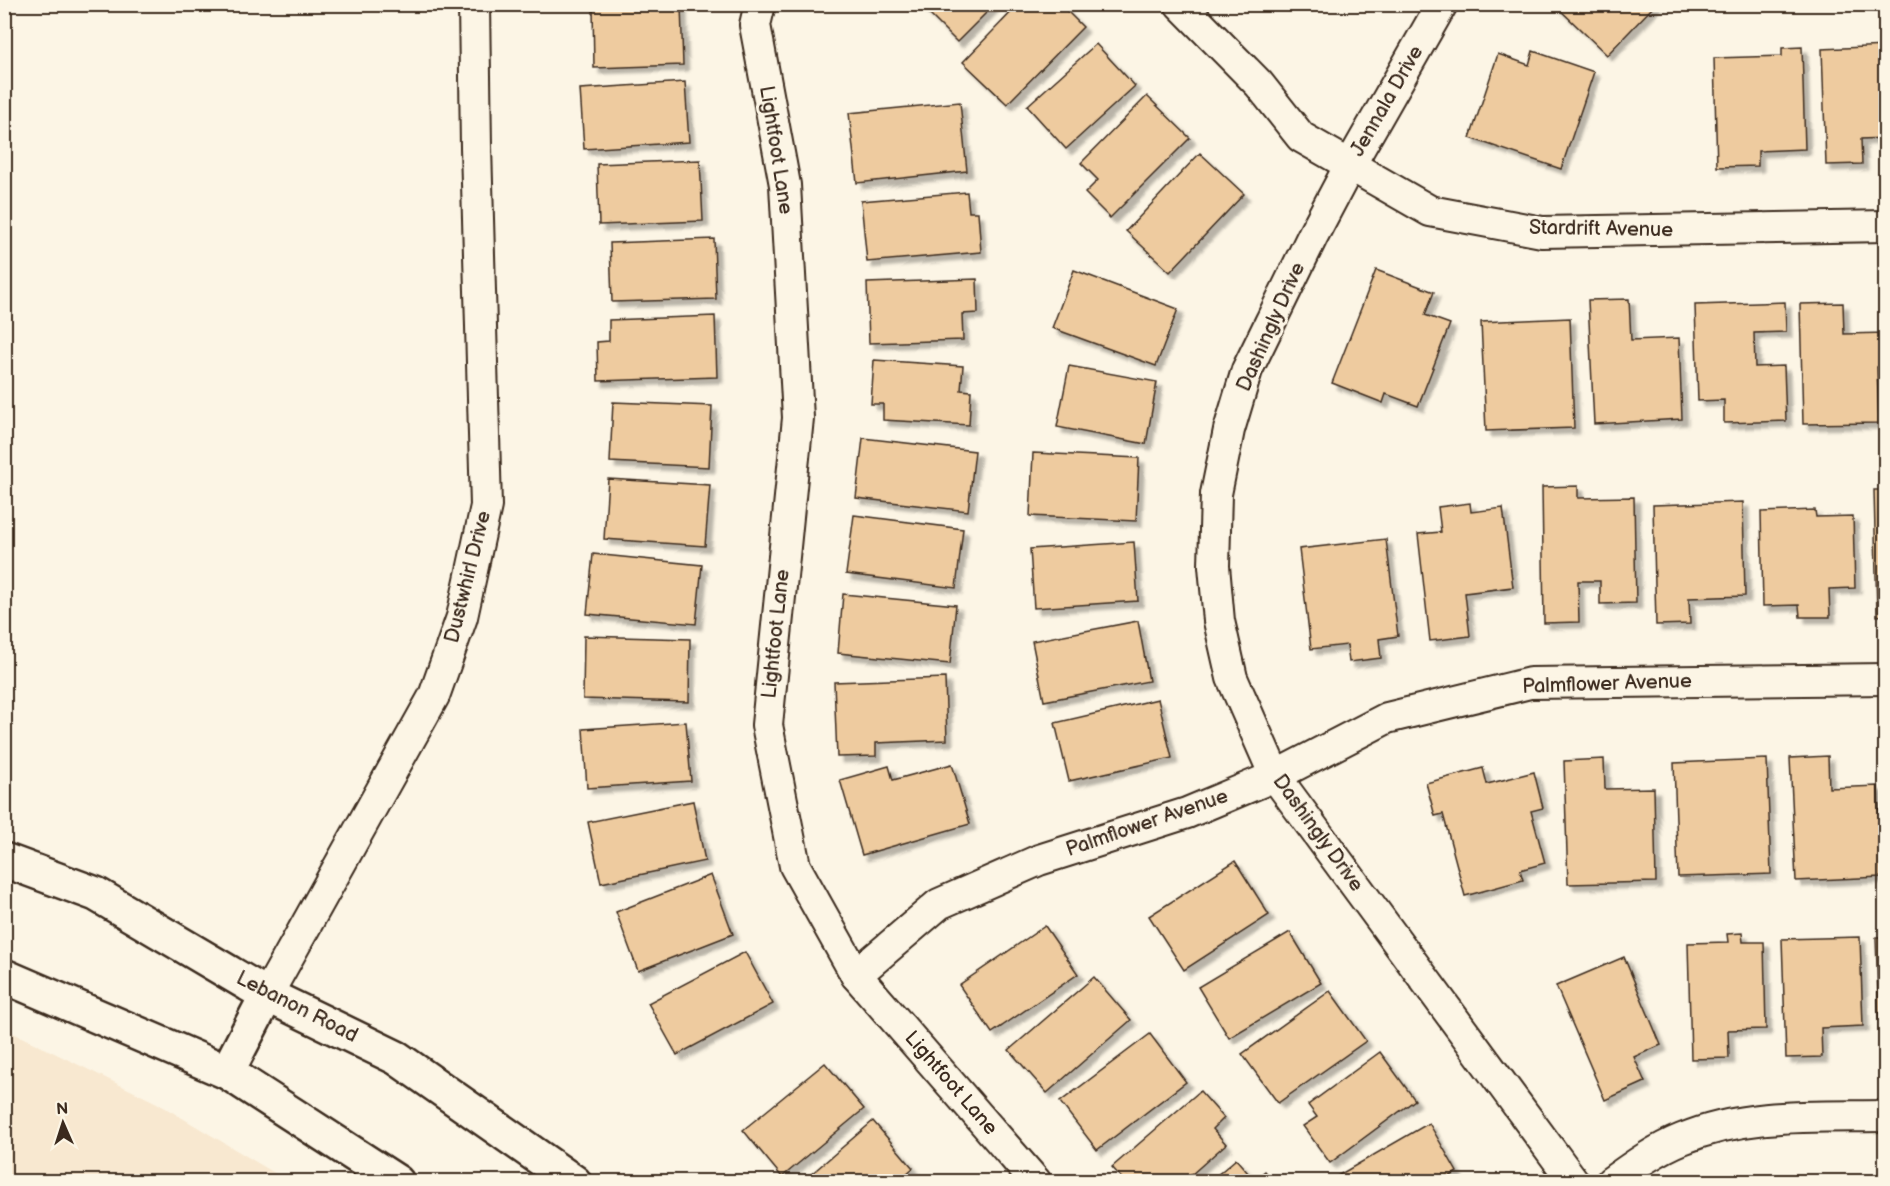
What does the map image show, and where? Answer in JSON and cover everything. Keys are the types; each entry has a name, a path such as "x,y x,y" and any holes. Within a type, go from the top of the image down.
{"main road":[{"name":"Lebanon Road","path":"4,861 96,894 267,995 397,1058 574,1182"},
{"path":"4,976 227,1072 397,1182"},
{"path":"227,1072 267,995"}],"street":[{"name":"Dustwhirl Drive","path":"267,995 434,696 462,616 486,506 474,4"},
{"name":"Lightfoot Lane","path":"760,4 755,25 785,185 798,418 766,725 795,866 856,975 1036,1182"},
{"name":"Stardrift Avenue","path":"1180,4 1259,84 1301,137 1430,211 1542,232 1886,226"},
{"name":"Jennala Drive","path":"1350,165 1442,4"},
{"name":"Dashingly Drive","path":"1350,165 1247,370 1229,430 1216,494 1214,566 1219,621 1232,678 1275,776 1574,1182"},
{"name":"Palmflower Avenue","path":"856,975 939,904 1038,860 1187,813 1275,776 1387,718 1530,683 1886,679"},
{"path":"1611,1182 1639,1162 1681,1139 1724,1125 1769,1118 1886,1116"}],"shaded area":[{"path":"5,1029 157,1103 288,1181 5,1181"}],"building":[{"path":"919,4 995,4 957,42"},
{"path":"1019,4 1060,4 1083,27 1007,104 963,62"},
{"path":"1557,4 1656,4 1607,55 1556,6"},
{"path":"681,5 683,65 594,68 593,7"},
{"path":"1096,44 1135,86 1066,149 1027,106"},
{"path":"1886,46 1886,138 1861,139 1862,164 1826,165 1822,49"},
{"path":"1802,47 1805,149 1758,151 1758,166 1717,167 1714,58 1782,56 1782,48"},
{"path":"1533,51 1594,72 1561,169 1470,138 1498,54 1529,65"},
{"path":"685,82 689,142 584,149 580,89"},
{"path":"1147,96 1190,138 1110,218 1085,193 1098,180 1081,163"},
{"path":"960,102 967,171 857,183 849,113"},
{"path":"1200,153 1244,194 1170,272 1126,231"},
{"path":"700,160 703,221 599,225 597,164"},
{"path":"967,192 969,212 978,212 981,252 867,262 861,201"},
{"path":"714,239 716,299 612,302 610,243"},
{"path":"1074,270 1178,309 1156,366 1052,328"},
{"path":"1376,270 1434,292 1425,315 1450,324 1418,406 1386,394 1383,403 1332,383"},
{"path":"977,279 978,313 962,314 963,340 869,343 867,283"},
{"path":"1629,299 1631,340 1679,338 1682,419 1594,424 1588,300"},
{"path":"1785,302 1786,332 1754,333 1755,367 1784,366 1786,421 1724,423 1724,400 1698,401 1695,305"},
{"path":"1843,303 1844,334 1886,333 1886,367 1877,367 1879,423 1803,424 1800,304"},
{"path":"715,316 717,377 598,381 597,342 609,341 609,320"},
{"path":"1570,318 1574,428 1486,431 1481,322"},
{"path":"874,360 963,366 961,390 971,391 969,425 883,420 883,404 871,404"},
{"path":"1069,366 1157,382 1146,444 1057,427"},
{"path":"613,402 712,406 709,467 610,462"},
{"path":"863,438 975,451 968,511 856,498"},
{"path":"1033,453 1139,458 1136,521 1030,516"},
{"path":"608,479 710,485 705,546 604,539"},
{"path":"1578,486 1578,498 1634,497 1636,603 1600,604 1600,581 1578,581 1579,622 1544,623 1542,487"},
{"path":"1874,490 1886,490 1886,615 1877,616"},
{"path":"1743,502 1745,596 1689,598 1690,624 1656,625 1653,505"},
{"path":"1470,503 1471,512 1503,508 1513,587 1465,593 1470,636 1430,641 1418,534 1441,532 1438,507"},
{"path":"1815,510 1816,517 1853,516 1855,588 1829,589 1830,617 1800,617 1799,605 1763,606 1761,512"},
{"path":"854,515 963,529 956,588 846,574"},
{"path":"1386,539 1398,636 1379,639 1381,658 1349,662 1347,645 1311,649 1299,549"},
{"path":"1134,542 1138,601 1034,608 1030,549"},
{"path":"593,554 702,565 696,624 587,614"},
{"path":"843,594 956,605 950,664 838,653"},
{"path":"1138,621 1149,681 1044,701 1032,641"},
{"path":"584,636 690,639 689,702 583,699"},
{"path":"945,678 947,740 876,743 876,756 837,757 834,682"},
{"path":"1158,699 1172,758 1069,781 1055,723"},
{"path":"686,722 691,781 587,788 583,729"},
{"path":"1828,756 1829,788 1878,786 1881,877 1796,881 1790,758"},
{"path":"1604,759 1605,789 1654,788 1656,882 1568,884 1564,761"},
{"path":"1767,759 1771,874 1678,877 1674,763"},
{"path":"952,764 970,824 862,855 840,780 889,766 893,780"},
{"path":"1483,768 1487,784 1534,772 1543,808 1531,811 1545,863 1520,870 1523,880 1465,896 1443,814 1435,816 1426,783"},
{"path":"693,801 705,861 601,883 588,822"},
{"path":"1235,861 1269,915 1184,970 1149,916"},
{"path":"711,875 733,934 638,971 616,912"},
{"path":"1045,926 1078,974 992,1033 959,985"},
{"path":"1290,932 1321,983 1229,1038 1198,987"},
{"path":"1742,933 1743,942 1764,942 1766,1029 1728,1030 1729,1058 1691,1059 1688,943 1728,942 1727,934"},
{"path":"1860,937 1863,1026 1821,1028 1822,1057 1786,1058 1782,939"},
{"path":"1876,937 1886,937 1886,1030 1879,1030"},
{"path":"745,952 773,1004 677,1055 648,1003"},
{"path":"1624,957 1661,1045 1634,1057 1645,1082 1605,1100 1556,986"},
{"path":"1094,977 1131,1020 1047,1093 1009,1050"},
{"path":"1330,991 1366,1041 1278,1103 1242,1054"},
{"path":"1150,1034 1186,1082 1097,1150 1060,1102"},
{"path":"1380,1052 1415,1100 1330,1163 1303,1126 1317,1117 1308,1105"},
{"path":"825,1063 864,1109 782,1177 743,1130"},
{"path":"1200,1091 1224,1118 1213,1129 1226,1144 1183,1182 1125,1182 1112,1167"},
{"path":"873,1121 913,1168 897,1182 802,1182"},
{"path":"1429,1123 1457,1172 1441,1182 1334,1182 1332,1179"},
{"path":"1236,1159 1254,1180 1265,1171 1274,1182 1209,1182"}]}
